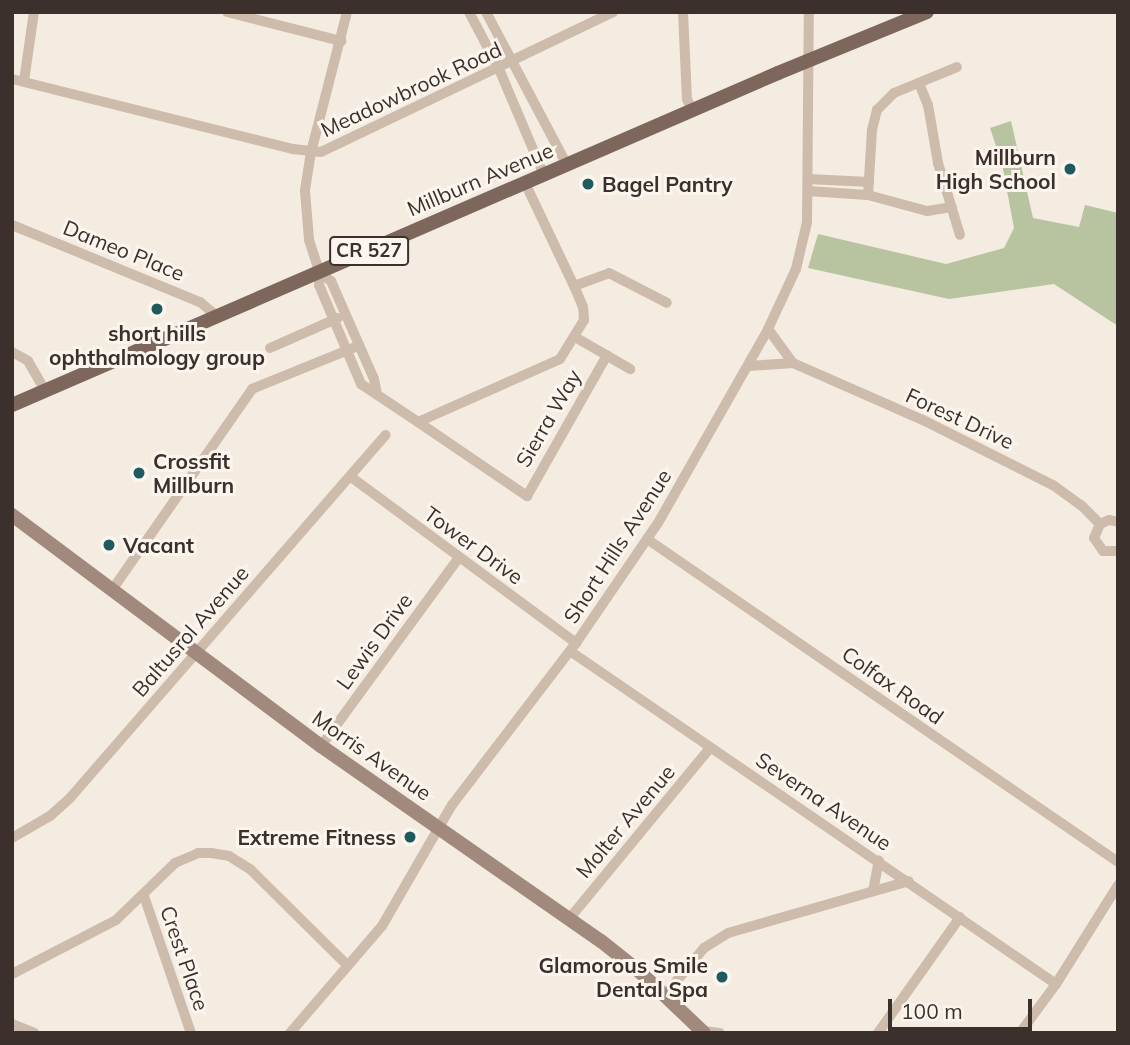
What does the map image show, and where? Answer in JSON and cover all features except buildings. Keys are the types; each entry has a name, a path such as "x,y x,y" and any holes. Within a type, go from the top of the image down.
{"main road":[{"name":"Millburn Avenue","path":"12,405 692,110 927,12"},
{"name":"Morris Avenue","path":"12,515 321,746 622,957 704,1032"}],"street":[{"path":"24,81 34,12"},
{"path":"227,12 341,41"},
{"path":"347,12 311,152 305,191 309,240 320,273 319,285 361,384 418,422 560,359 575,337 584,314 574,286 525,183"},
{"path":"470,12 499,69 544,175"},
{"path":"486,12 567,165"},
{"name":"Meadowbrook Road","path":"12,79 311,152 327,150 613,12"},
{"path":"683,12 687,99 692,110"},
{"name":"Short Hills Avenue","path":"290,1033 382,926 452,805 573,647 647,539 768,329 796,269 804,241 808,191 809,12"},
{"path":"868,195 872,130 877,110 894,93 957,67"},
{"path":"919,83 928,105 938,163 960,234"},
{"path":"808,179 869,182"},
{"path":"808,191 868,195 927,211 952,207"},
{"name":"Dameo Place","path":"12,225 200,302 218,317"},
{"path":"320,273 331,281 374,379 376,395"},
{"path":"574,286 609,273 667,303"},
{"path":"270,348 345,314"},
{"name":"Forest Drive","path":"768,329 793,363"},
{"path":"575,337 630,369"},
{"path":"113,590 252,389 358,346"},
{"path":"12,352 28,361 45,391"},
{"name":"Sierra Way","path":"418,422 527,496 607,355"},
{"name":"Forest Drive","path":"749,366 793,363 923,420 1046,481 1081,505 1100,524"},
{"name":"Baltusrol Avenue","path":"12,838 50,816 70,798 386,435"},
{"name":"Tower Drive","path":"351,477 573,647"},
{"path":"1118,522 1109,520 1100,524 1094,533 1098,547 1108,552 1118,551"},
{"name":"Colfax Road","path":"647,539 1118,862"},
{"name":"Lewis Drive","path":"321,746 458,559"},
{"name":"Severna Avenue","path":"573,647 710,748 909,881 1056,984"},
{"name":"Molter Avenue","path":"569,919 710,748"},
{"path":"12,974 116,920 144,896 170,867 186,857 211,853 229,856 251,870 348,966"},
{"path":"873,891 879,862"},
{"path":"665,995 704,948 728,933 909,881"},
{"path":"1020,1033 1056,984 1118,885"},
{"name":"Crest Place","path":"144,896 191,1033"},
{"path":"878,1033 960,917"},
{"path":"12,1024 34,1033"},
{"path":"704,1032 720,1033"}],"green space":[{"path":"1011,121 1033,218 1079,227 1085,205 1118,213 1118,326 1054,284 949,299 808,268 818,234 946,264 1004,248 1014,228 1002,164 990,128"}],"place":[{"name":"Millburn High School","path":"1070,169"},
{"name":"Bagel Pantry","path":"588,184"},
{"name":"short hills ophthalmology group","path":"157,309"},
{"name":"Crossfit Millburn","path":"139,473"},
{"name":"Vacant","path":"109,545"},
{"name":"Extreme Fitness","path":"410,837"},
{"name":"Glamorous Smile Dental Spa","path":"722,977"}]}
